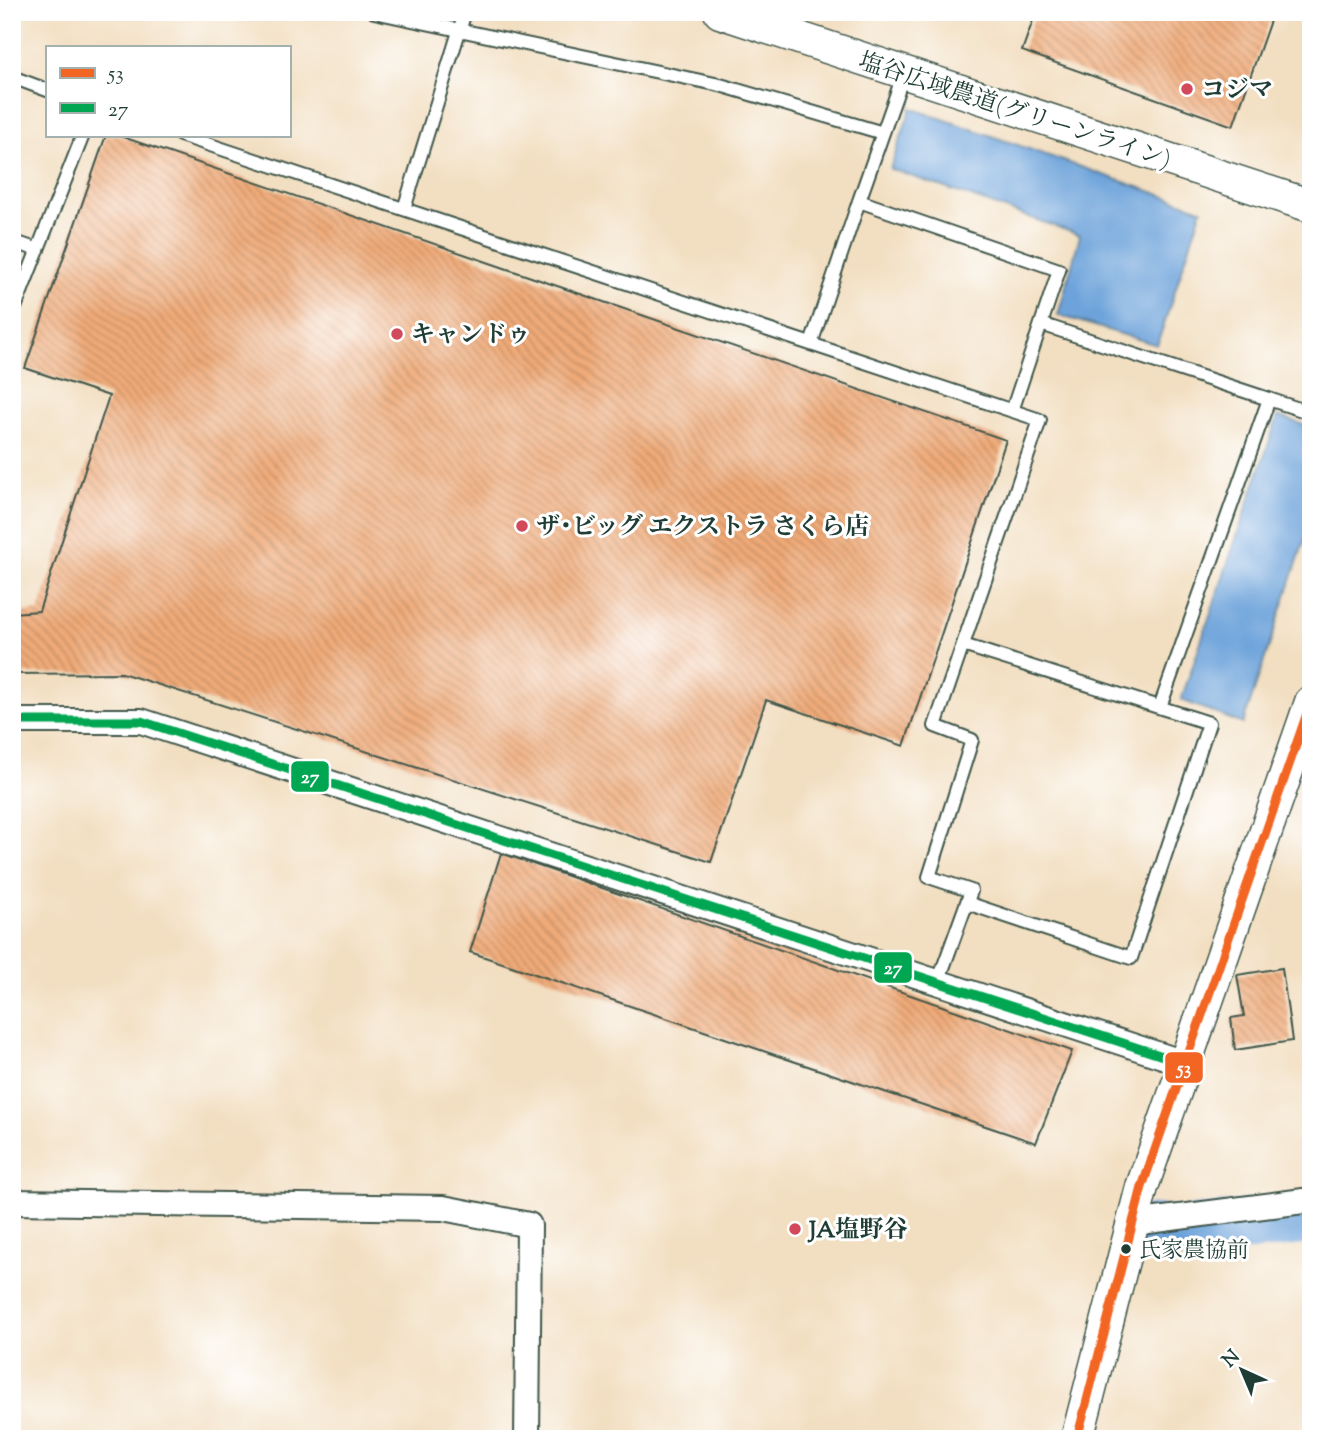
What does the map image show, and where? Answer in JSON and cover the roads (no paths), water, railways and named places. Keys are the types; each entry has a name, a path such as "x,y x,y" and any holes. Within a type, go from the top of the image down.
{"street":[{"name":"塩谷広域農道(グリーンライン)","path":"720,12 1311,206"},
{"path":"1077,1439 1133,1223 1184,1063 1311,702"},
{"path":"12,721 141,722 1184,1063"},
{"path":"1281,788 1311,740"},
{"path":"1133,1223 1311,1200"},
{"path":"12,1202 443,1208 529,1225 527,1439"}],"lane":[{"path":"374,12 720,85 883,133"},
{"path":"404,209 465,12"},
{"path":"811,344 904,73"},
{"path":"12,77 46,90"},
{"path":"12,315 83,136"},
{"path":"183,136 1040,420 935,726 972,740 929,877 971,891 938,982"},
{"path":"859,201 1059,270 1013,411"},
{"path":"12,241 38,250"},
{"path":"1041,324 1311,413"},
{"path":"1160,707 1269,399"},
{"path":"963,645 1209,723 1131,958 967,902"}],"water":[{"path":"911,108 1202,209 1157,345 1058,315 1080,235 890,169"},
{"path":"1278,416 1311,427 1311,521 1243,724 1181,700"}],"waterway":[{"path":"1157,1230 1185,1233 1311,1218"}],"place":[{"name":"コジマ","path":"1187,89"},
{"name":"キャンドゥ","path":"397,334"},
{"name":"ザ･ビッグ エクストラ さくら店","path":"522,526"},
{"name":"JA塩野谷","path":"795,1229"},
{"name":"氏家農協前","path":"1126,1249"}]}
